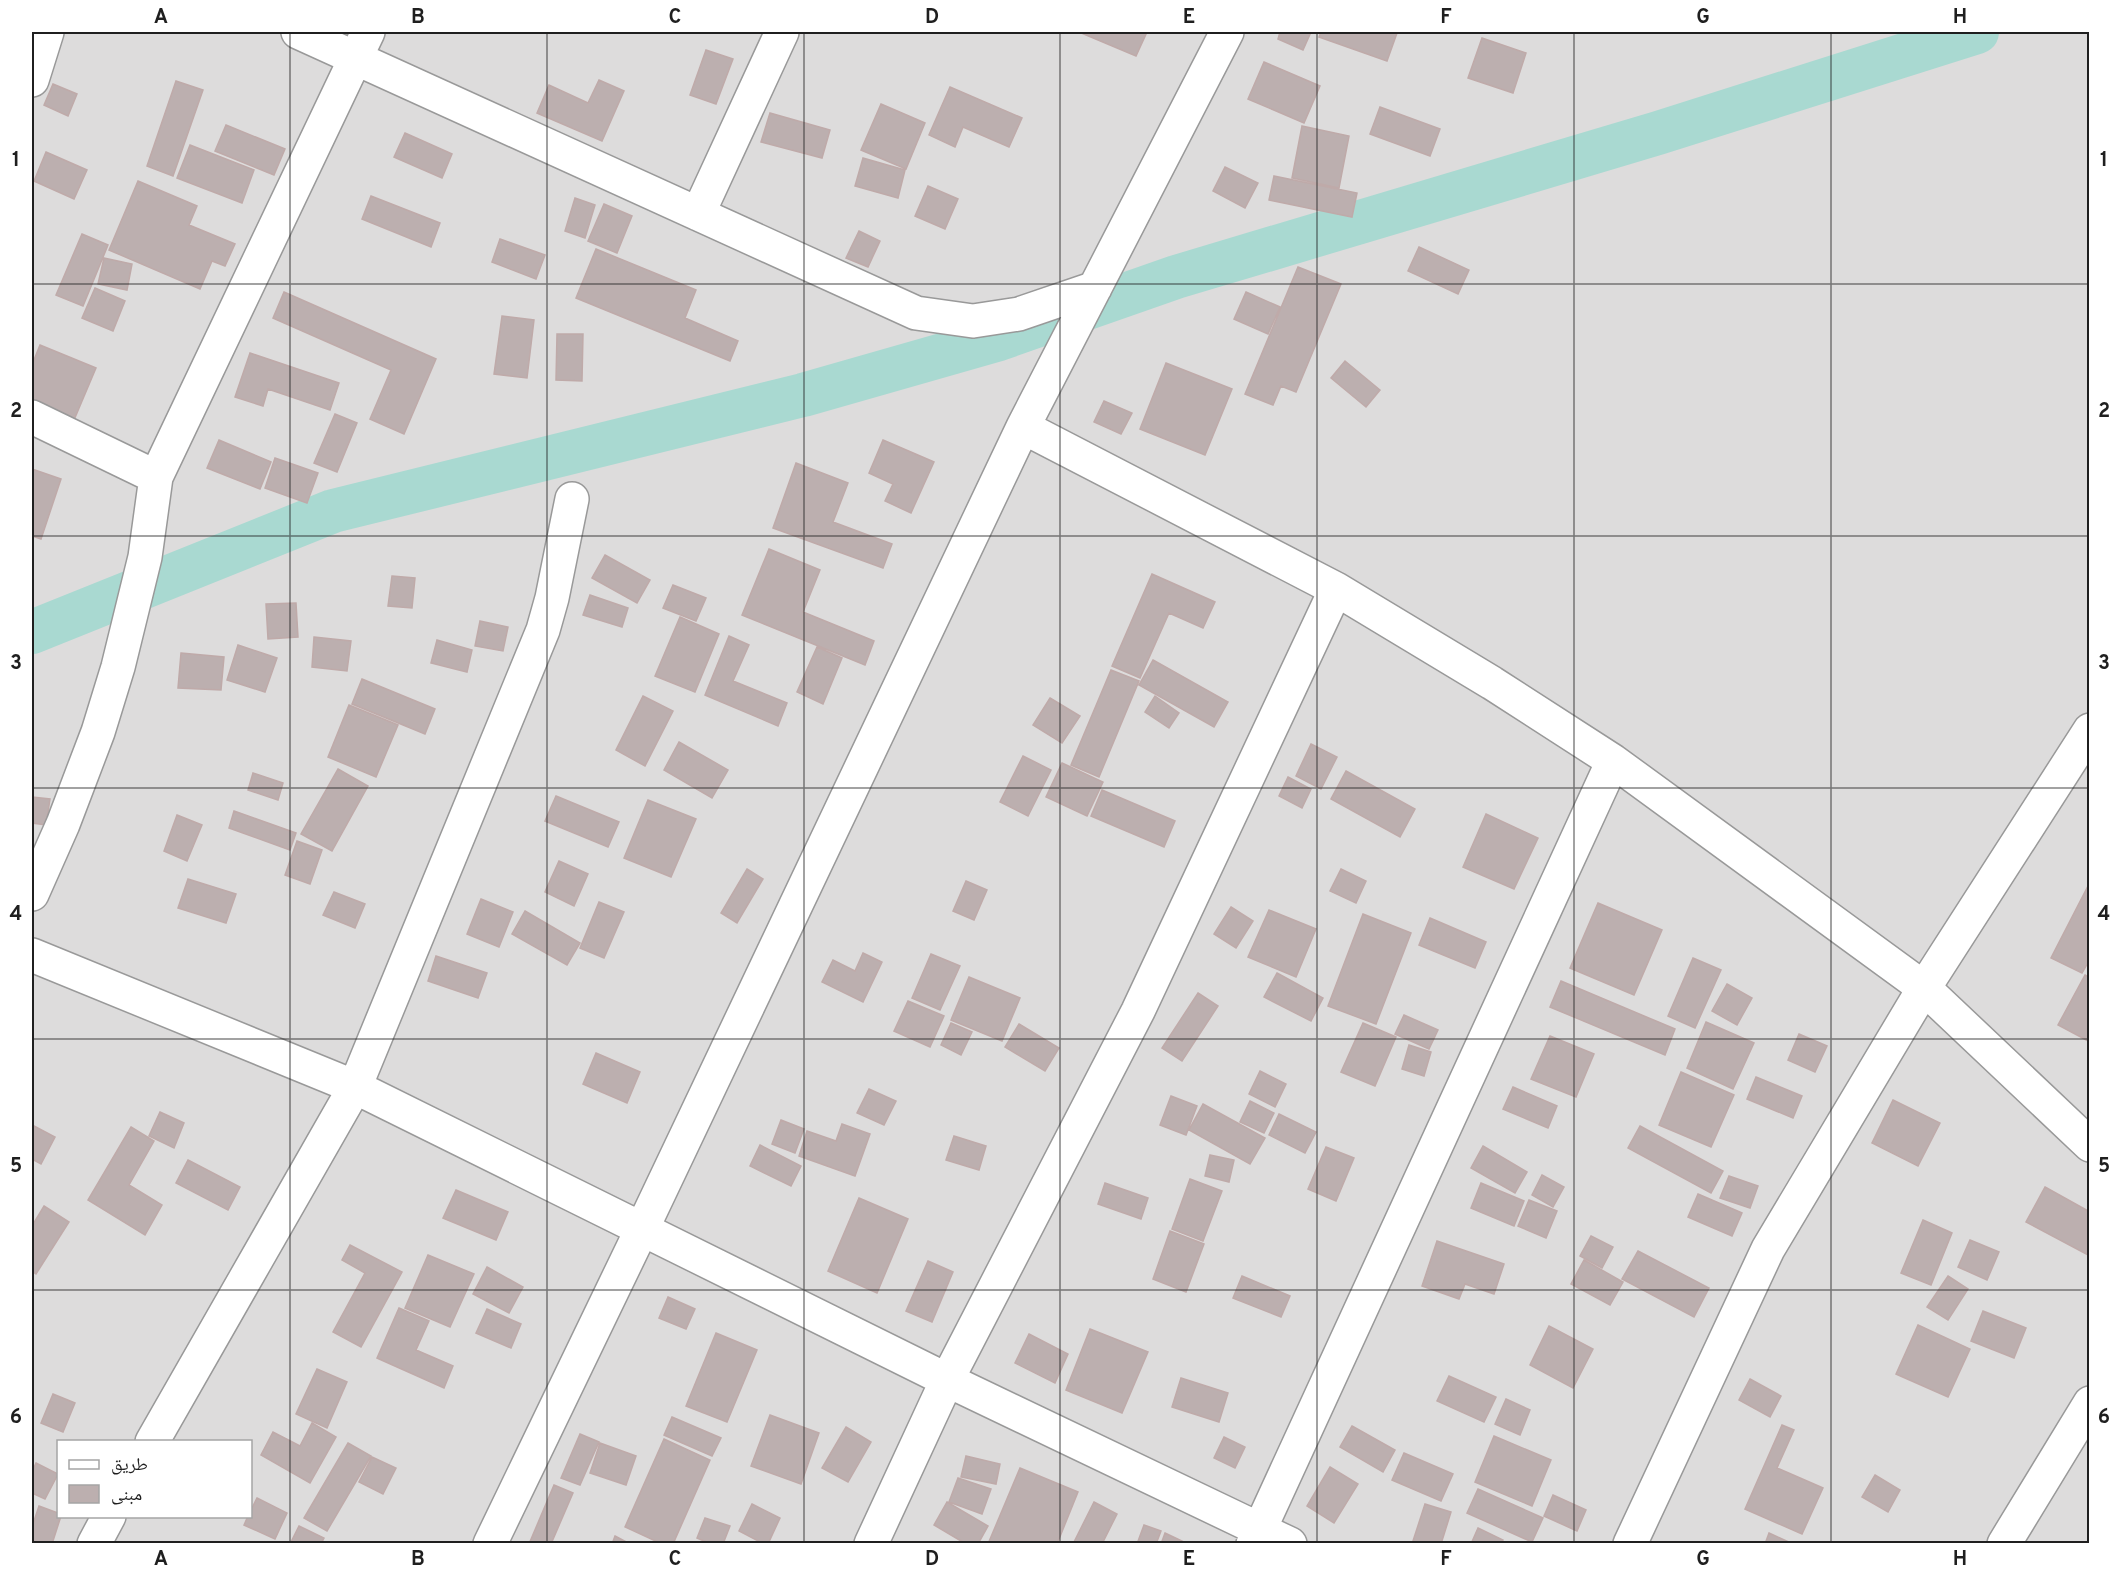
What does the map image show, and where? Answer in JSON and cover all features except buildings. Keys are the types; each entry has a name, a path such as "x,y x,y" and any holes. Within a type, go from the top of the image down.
{"street":[{"path":"32,80 47,32"},
{"path":"298,32 362,45 698,214 916,313 973,321 1019,314 1093,293"},
{"path":"698,214 782,32"},
{"path":"490,1544 1023,427 1227,32"},
{"path":"32,894 63,824 98,732 118,667 145,557 156,477 362,45"},
{"path":"32,417 156,477"},
{"path":"1023,427 1336,590 1492,683 1613,761 1924,988 2090,1145"},
{"path":"153,1440 355,1087 543,630 552,598 572,499"},
{"path":"871,1544 947,1380 1138,1011 1336,590"},
{"path":"1630,1544 1768,1249 1924,988 2090,730"},
{"path":"1256,1537 1613,761"},
{"path":"32,955 355,1087 947,1380 1256,1537 1290,1544"},
{"path":"2004,1544 2090,1403"},
{"path":"94,1544 108,1518"}],"shaded area":[{"path":"32,32 2089,32 2089,1543 32,1544"}],"waterway":[{"path":"32,632 333,511 803,395 999,339 1176,277 1658,133 1977,32"}]}
